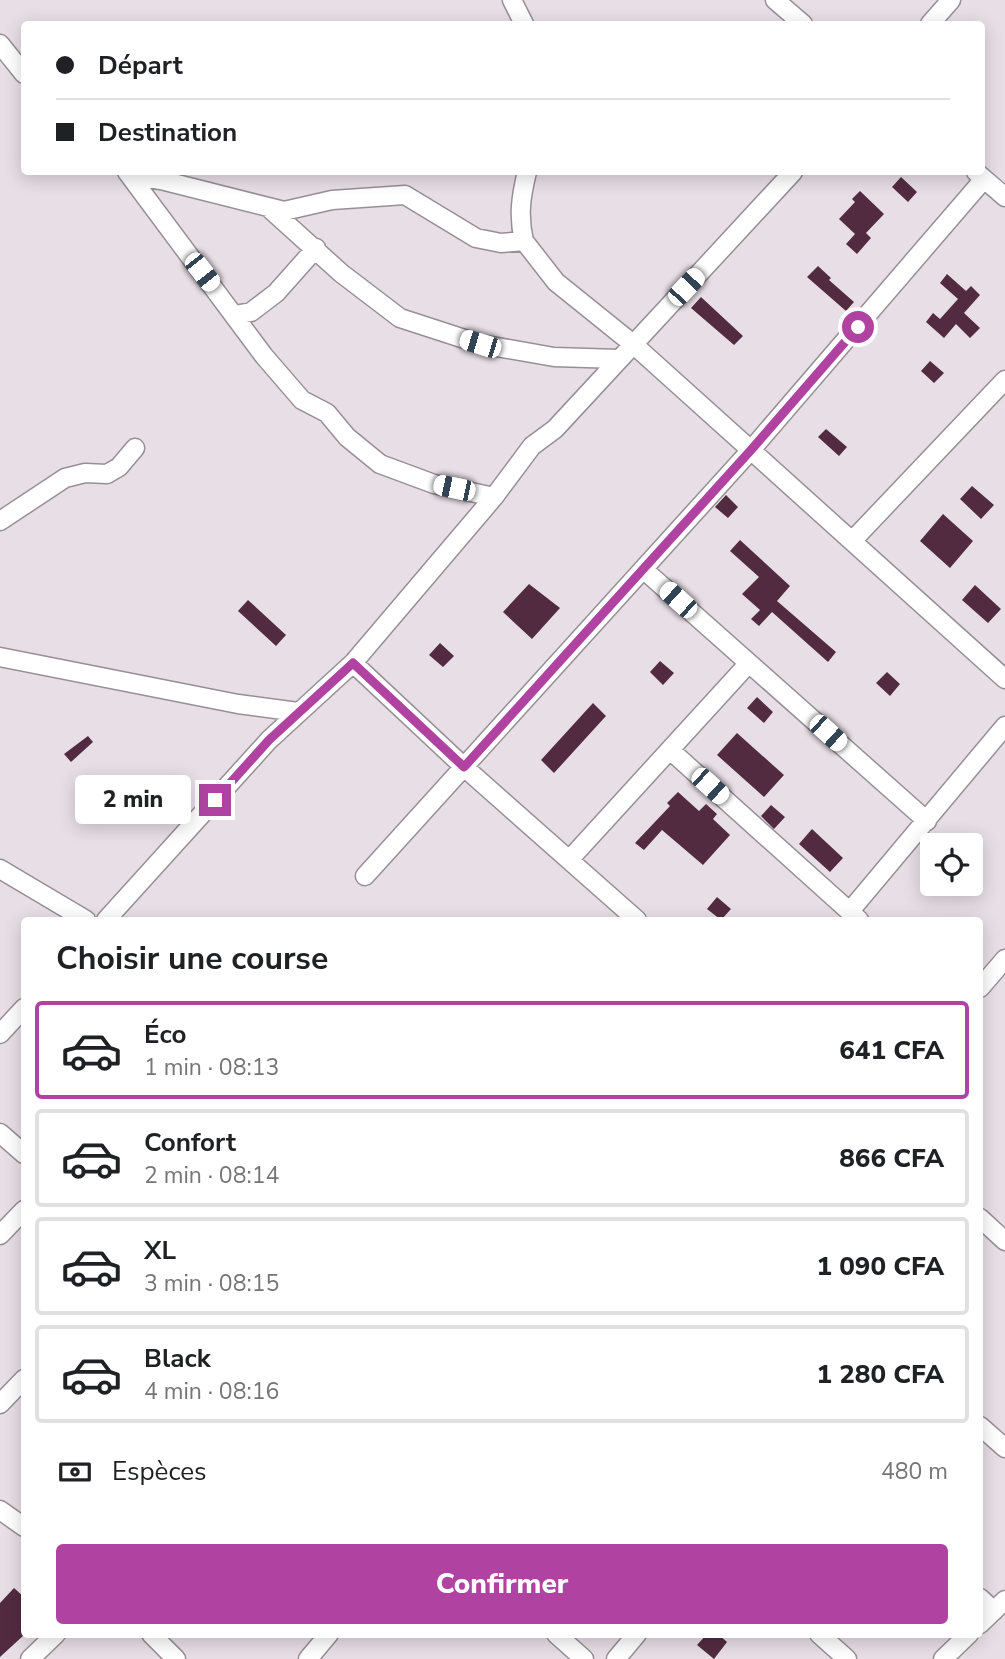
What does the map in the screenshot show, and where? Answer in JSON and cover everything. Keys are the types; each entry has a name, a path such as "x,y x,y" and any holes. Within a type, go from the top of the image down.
{"street":[{"path":"512,0 522,21"},
{"path":"775,0 800,21"},
{"path":"933,21 951,0"},
{"path":"0,44 21,70"},
{"path":"130,175 264,356 302,400 327,413 347,437 380,464 434,484 494,496"},
{"path":"138,175 284,211 332,201 405,195 476,238 501,243 524,241"},
{"path":"526,175 521,194 519,221 524,241 556,282 633,344 1005,679"},
{"path":"109,917 269,740 353,663 494,496 532,446 555,429 790,175"},
{"path":"365,876 751,450 980,175 1005,197"},
{"path":"268,207 316,248 341,274 400,318 480,344 554,357 619,359"},
{"path":"235,315 251,312 276,293 316,248"},
{"path":"852,541 1005,380"},
{"path":"0,521 65,478 85,473 107,474 119,467 135,448"},
{"path":"643,569 927,821"},
{"path":"0,657 238,704 298,712"},
{"path":"353,663 628,917"},
{"path":"569,860 749,663"},
{"path":"670,750 855,916 927,821 1005,726"},
{"path":"0,869 81,917"},
{"path":"983,985 1005,959"},
{"path":"0,1034 21,1011"},
{"path":"0,1133 21,1151"},
{"path":"0,1235 21,1213"},
{"path":"983,1221 1005,1241"},
{"path":"0,1404 21,1382"},
{"path":"983,1429 1005,1448"},
{"path":"0,1510 21,1525"},
{"path":"983,1599 1000,1605 983,1621"},
{"path":"30,1659 52,1638"},
{"path":"158,1638 176,1659"},
{"path":"315,1656 326,1638"},
{"path":"560,1638 584,1659"},
{"path":"616,1659 634,1638"},
{"path":"824,1638 847,1659"},
{"path":"943,1659 965,1638"}],"building":[{"path":"901,177 917,192 908,202 892,187"},
{"path":"860,191 884,214 866,233 871,238 857,254 846,244 855,234 839,219 855,202 852,199"},
{"path":"818,266 831,278 829,280 854,302 846,311 807,277"},
{"path":"947,274 966,291 971,286 980,295 964,313 980,328 970,338 956,324 944,338 926,322 933,313 940,319 958,299 940,283"},
{"path":"701,297 743,336 734,345 691,308"},
{"path":"930,361 944,373 934,383 921,371"},
{"path":"826,429 847,447 839,456 818,437"},
{"path":"972,486 994,505 981,519 960,499"},
{"path":"726,495 738,507 728,518 715,507"},
{"path":"943,514 973,541 950,568 920,541"},
{"path":"740,540 790,586 777,601 836,652 828,662 772,612 759,626 751,619 760,610 742,594 759,577 730,551"},
{"path":"529,584 560,608 532,639 503,612"},
{"path":"975,585 1001,609 988,623 962,600"},
{"path":"248,600 286,635 276,646 238,611"},
{"path":"440,643 454,656 443,667 429,655"},
{"path":"660,661 674,673 663,685 650,672"},
{"path":"887,672 900,684 890,696 876,683"},
{"path":"757,697 773,712 764,723 747,708"},
{"path":"593,703 606,716 554,773 541,760"},
{"path":"737,733 784,775 764,797 717,755"},
{"path":"88,736 93,742 71,762 64,754"},
{"path":"678,792 699,811 706,804 717,814 713,819 730,835 703,865 662,830 644,850 635,843 670,806 667,803"},
{"path":"771,805 785,817 774,829 761,816"},
{"path":"812,829 843,858 830,872 799,844"},
{"path":"717,897 731,909 724,917 717,917 707,909"},
{"path":"14,1588 21,1594 21,1638 0,1657 0,1603"},
{"path":"703,1638 722,1638 727,1642 714,1659 697,1645"}],"route":[{"path":"215,800 269,740 353,663 464,767 751,450 858,327"}]}
